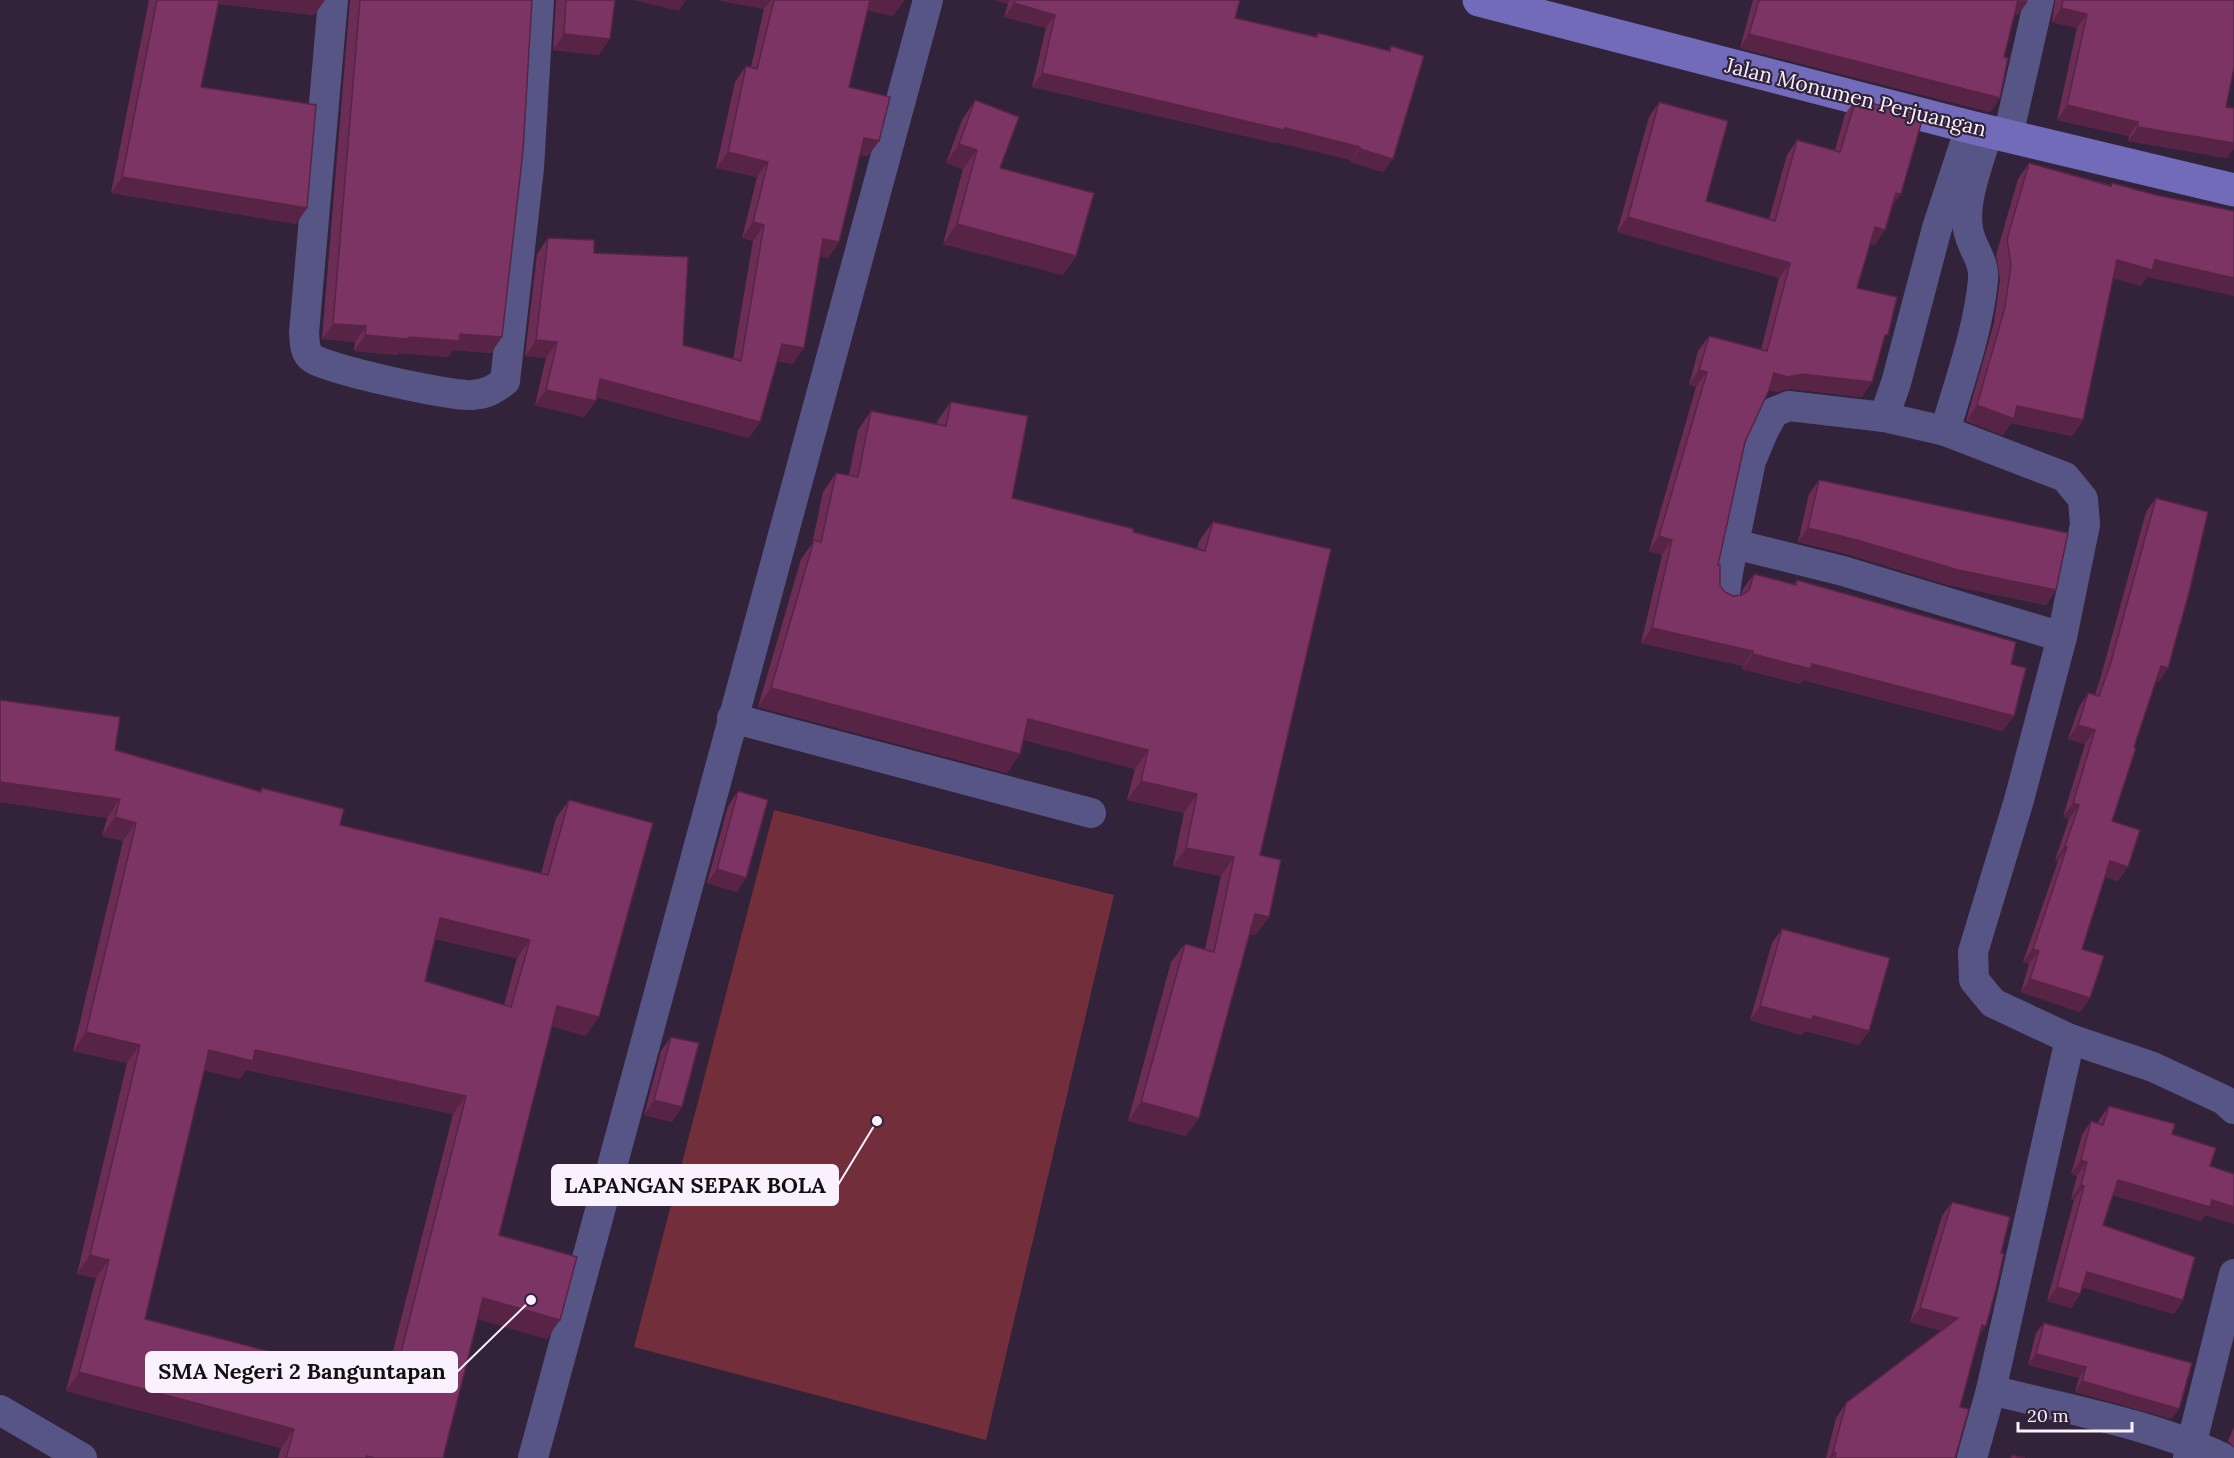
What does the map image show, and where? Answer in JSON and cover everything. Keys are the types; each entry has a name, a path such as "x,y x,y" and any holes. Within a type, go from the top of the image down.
{"street":[{"path":"333,0 304,333 306,351 312,359 361,375 470,396 493,392 505,381 529,168 539,0"},
{"path":"533,1458 928,0"},
{"name":"Jalan Monumen Perjuangan","path":"1479,0 1989,132 2234,190"},
{"path":"1945,431 1975,325 1983,280 1983,265 1968,231 1967,214 1972,188 1989,132 2039,0"},
{"path":"1884,417 1896,383 1937,228 1989,132"},
{"path":"1725,594 1751,461 1774,412 1789,405 1884,417 1945,431 2065,477 2082,499 2085,525 2062,637 2019,800 1973,952 1974,980 1993,1003 2070,1039 2153,1067 2224,1100 2234,1109"},
{"path":"1734,544 1843,571 2062,637"},
{"path":"732,718 1091,813"},
{"path":"1972,1458 1991,1390 2070,1039"},
{"path":"2190,1450 2234,1274"},
{"path":"1991,1390 2084,1413 2190,1450 2223,1458"},
{"path":"0,1410 82,1458"}],"shaded area":[{"path":"774,810 1114,895 986,1440 634,1347"}],"building":[{"path":"157,0 219,0 201,87 316,105 307,208 122,177"},
{"path":"360,0 532,0 523,151 502,337 460,334 459,341 409,337 408,339 365,335 366,326 333,324"},
{"path":"566,0 615,0 610,39 564,34"},
{"path":"774,0 870,0 849,87 890,97 879,141 864,138 839,242 823,239 804,348 782,344 760,422 600,379 596,401 546,390 557,342 536,340 548,238 594,240 594,253 688,257 683,345 741,361 764,225 753,222 768,162 728,152 746,66 757,69"},
{"path":"1015,0 1240,0 1235,18 1317,37 1318,33 1390,51 1391,46 1424,56 1393,159 1360,149 1360,147 1285,128 1284,130 1042,73 1055,15 1014,3"},
{"path":"1759,0 2018,0 2004,57 2008,58 2000,98 1749,34"},
{"path":"2063,0 2234,0 2234,67 2226,107 2234,108 2234,143 2138,127 2138,122 2067,105 2087,14 2061,8"},
{"path":"1856,99 1923,117 1901,194 1896,193 1885,230 1875,227 1857,288 1897,297 1888,335 1885,335 1872,382 1802,374 1788,377 1774,373 1769,390 1745,442 1718,565 1720,565 1720,586 1733,596 1742,595 1749,590 1754,574 1796,585 1797,580 2016,642 2011,664 2026,668 2014,716 1812,664 1811,669 1753,654 1753,651 1652,628 1672,540 1659,536 1707,372 1699,370 1709,336 1767,351 1790,263 1628,217 1659,102 1728,121 1706,201 1775,221 1797,140 1840,152"},
{"path":"975,100 1019,117 1000,168 1094,193 1076,256 957,224 977,150 959,144"},
{"path":"2029,163 2111,186 2112,183 2156,195 2234,211 2234,278 2155,260 2152,270 2117,260 2083,420 2017,406 2014,419 1977,405 2005,307 2011,265 2007,239"},
{"path":"951,402 1028,416 1012,498 1134,529 1133,532 1205,551 1213,522 1331,549 1260,855 1281,860 1269,917 1255,914 1199,1118 1141,1102 1185,944 1214,952 1234,857 1186,848 1197,794 1141,781 1148,750 1028,719 1020,754 771,688 814,540 821,542 836,473 858,477 871,411 946,426"},
{"path":"1819,480 2068,533 2056,590 1958,570 1808,528"},
{"path":"2156,498 2208,512 2168,668 2161,666 2112,821 2140,830 2128,867 2110,861 2082,949 2104,956 2090,998 2030,979 2039,951 2033,949 2079,805 2073,803 2095,730 2078,725 2088,693 2099,696 2111,662"},
{"path":"0,700 120,717 115,750 261,792 262,788 344,809 340,825 548,875 569,800 653,823 599,1017 557,1006 499,1235 577,1257 560,1320 483,1298 443,1458 374,1458 367,1456 366,1458 286,1458 294,1429 79,1372 109,1260 90,1255 140,1045 86,1032 136,823 115,817 120,799 0,782","holes":["440,918 530,940 511,1007 425,981","209,1050 253,1061 255,1050 466,1096 393,1384 145,1319"]},
{"path":"738,791 768,800 746,878 717,869"},
{"path":"1782,929 1890,958 1869,1031 1813,1016 1812,1020 1760,1006"},
{"path":"671,1037 699,1043 682,1107 654,1100"},
{"path":"2109,1106 2175,1124 2172,1134 2216,1148 2210,1166 2234,1174 2234,1207 2212,1200 2210,1207 2118,1180 2103,1225 2195,1257 2183,1300 2087,1272 2080,1294 2057,1287 2084,1186 2081,1185 2087,1162 2081,1160 2091,1121 2103,1125"},
{"path":"1952,1202 2010,1217 2001,1253 2004,1254 1996,1289 1986,1326 1982,1325 1960,1407 1969,1409 1955,1458 1835,1458 1836,1453 1833,1452 1846,1403 1958,1318 1920,1308"},
{"path":"2044,1323 2192,1363 2179,1409 2082,1381 2086,1367 2036,1354"}],"place":[{"name":"LAPANGAN SEPAK BOLA","path":"877,1121"},
{"name":"SMA Negeri 2 Banguntapan","path":"531,1300"}]}
